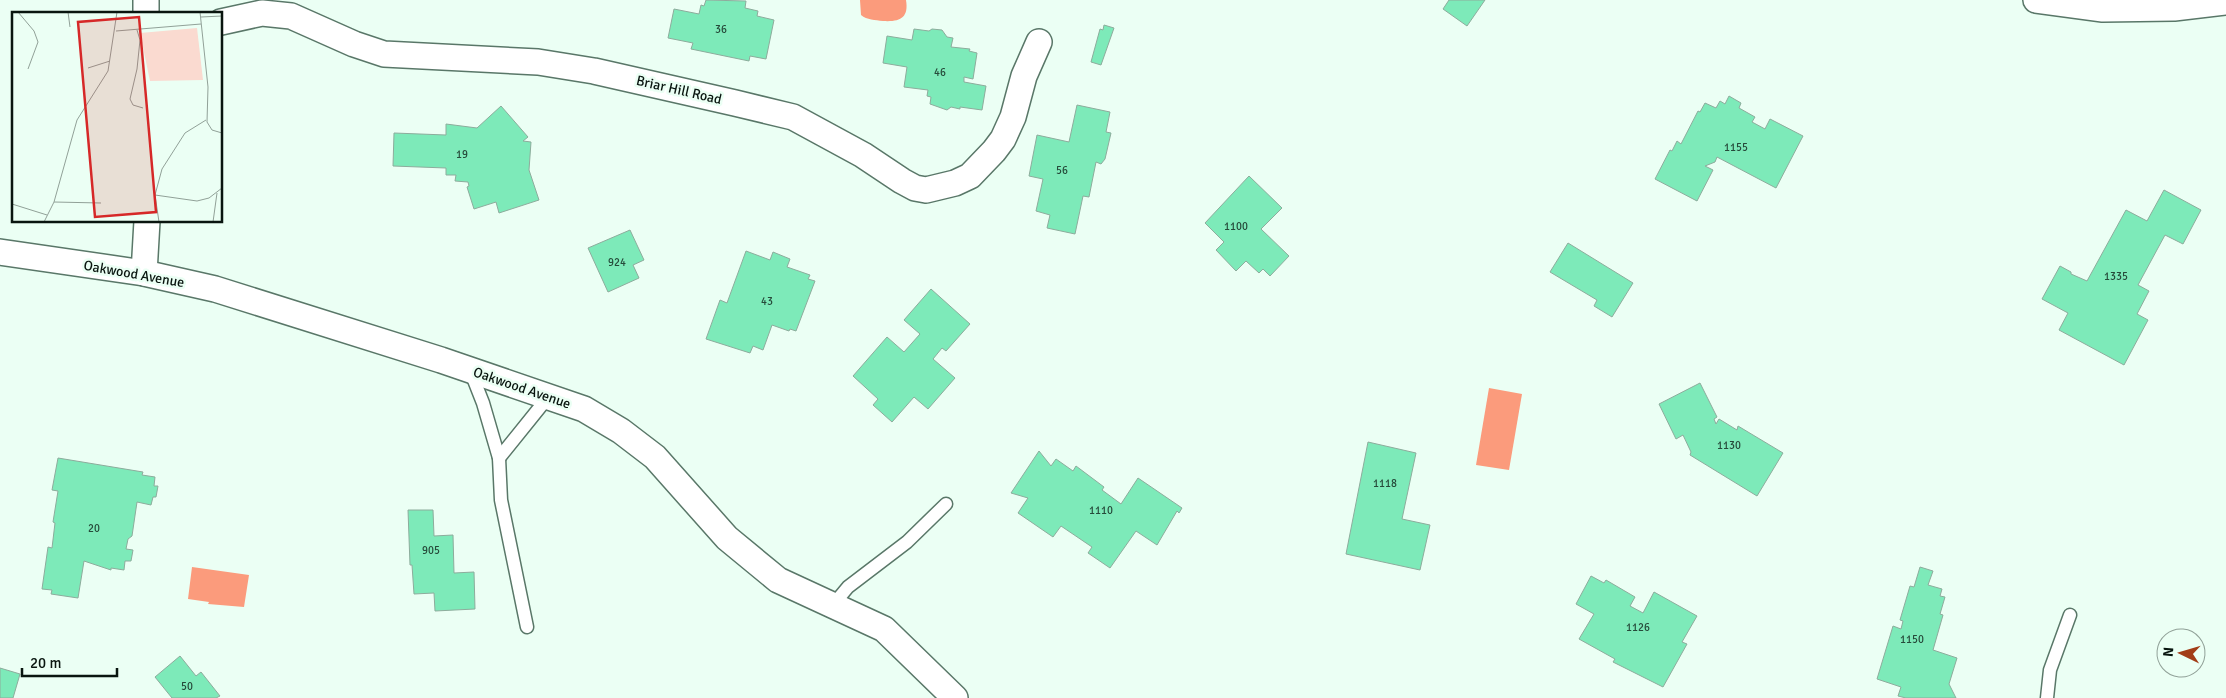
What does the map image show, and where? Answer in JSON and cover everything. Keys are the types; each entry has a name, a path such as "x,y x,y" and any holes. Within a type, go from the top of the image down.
{"street":[{"path":"2036,0 2103,9 2174,8 2226,2"},
{"name":"Briar Hill Road","path":"222,22 262,13 291,16 354,44 384,54 538,62 594,71 735,103 793,118 863,155 902,181 915,188 926,190 970,176 994,151 1003,139 1012,117 1024,76 1039,42"},
{"path":"144,273 146,222"},
{"name":"Oakwood Avenue","path":"0,252 144,273 215,289 470,370 584,409 620,431 655,457 727,538 778,580 884,630 955,698"}],"lane":[{"path":"470,370 483,403 499,458 501,500 528,627"},
{"path":"499,458 549,396"},
{"path":"833,605 848,587 907,542 946,504"},
{"path":"2047,698 2050,670 2070,615"}],"shaded area":[{"path":"860,0 906,0 905,15 899,20 894,21 871,20 861,15"},
{"path":"1489,388 1522,394 1509,470 1476,465"},
{"path":"192,567 249,575 244,607 208,604 209,602 188,599"}],"building":[{"path":"706,0 746,1 745,8 758,11 757,16 774,20 766,59 750,56 749,61 691,49 693,43 668,38 674,9 699,14 701,5 704,6"},
{"path":"1449,0 1485,0 1467,26 1443,9"},
{"path":"1104,25 1114,28 1101,65 1091,62 1100,29 1103,30"},
{"path":"914,29 942,30 947,37 953,38 951,47 970,49 969,51 977,53 973,79 964,77 964,82 986,86 982,110 951,107 947,110 930,104 931,97 927,96 928,90 904,87 907,67 883,63 887,36 912,40"},
{"path":"1729,96 1741,103 1739,108 1755,117 1752,122 1765,129 1770,119 1803,136 1776,188 1717,157 1715,162 1705,166 1713,170 1697,201 1655,179 1670,150 1672,151 1677,141 1681,144 1698,111 1700,112 1705,103 1716,108 1720,101 1725,104"},
{"path":"1077,105 1110,112 1106,132 1111,133 1105,159 1101,164 1096,162 1089,197 1083,196 1075,234 1047,228 1050,215 1036,211 1043,179 1029,176 1037,135 1069,142"},
{"path":"501,106 528,137 523,141 531,142 529,170 539,200 499,213 496,202 474,209 467,187 469,186 468,182 455,181 456,175 446,175 446,168 393,166 394,133 446,135 446,124 477,128"},
{"path":"1249,176 1282,208 1261,229 1289,256 1270,276 1263,269 1259,273 1246,261 1236,271 1216,250 1224,242 1205,223"},
{"path":"2164,190 2201,210 2183,244 2165,235 2138,285 2149,291 2137,314 2148,320 2124,365 2059,330 2068,313 2042,299 2060,266 2071,272 2071,274 2087,281 2126,210 2147,221"},
{"path":"630,230 644,260 633,265 639,278 608,292 588,248"},
{"path":"1568,243 1633,283 1612,317 1594,306 1597,300 1550,272"},
{"path":"746,251 770,260 773,252 790,259 787,267 810,275 808,279 815,281 796,331 790,329 789,331 772,325 763,350 753,346 750,353 706,339 720,300 727,303"},
{"path":"931,289 970,324 946,351 942,348 933,359 955,378 928,409 914,397 892,422 873,405 878,399 853,376 887,337 904,352 920,334 904,320"},
{"path":"1700,383 1717,417 1714,419 1716,424 1719,419 1737,430 1738,426 1783,453 1757,496 1690,455 1691,452 1683,435 1676,439 1659,404"},
{"path":"1368,442 1416,453 1402,519 1430,525 1420,570 1346,554"},
{"path":"1039,451 1051,466 1056,459 1073,471 1076,466 1104,487 1102,490 1121,504 1138,478 1182,508 1179,513 1177,511 1157,545 1136,531 1110,568 1088,553 1092,547 1061,526 1053,537 1018,513 1028,498 1011,493"},
{"path":"58,458 143,472 142,475 155,477 154,486 158,486 156,497 153,497 151,505 137,502 132,536 128,539 126,549 133,550 131,561 125,561 124,570 111,568 111,570 84,561 78,598 51,594 52,590 42,589 48,547 52,548 55,523 53,522 58,491 52,490"},
{"path":"408,510 433,510 434,536 453,535 454,573 474,572 475,609 435,611 434,593 414,594 412,565 410,565"},
{"path":"1920,567 1933,571 1928,585 1942,589 1940,596 1945,597 1940,614 1943,615 1933,650 1957,658 1949,684 1956,698 1906,698 1898,696 1901,687 1877,679 1893,626 1901,629 1903,621 1900,620 1910,586 1914,587"},
{"path":"1591,576 1604,583 1606,580 1635,597 1630,606 1643,613 1654,592 1697,616 1682,642 1687,644 1663,687 1613,662 1615,659 1579,639 1594,614 1576,604"},
{"path":"180,656 196,676 201,672 220,696 216,698 172,698 155,677"},
{"path":"0,668 20,674 13,698 0,698"}]}
